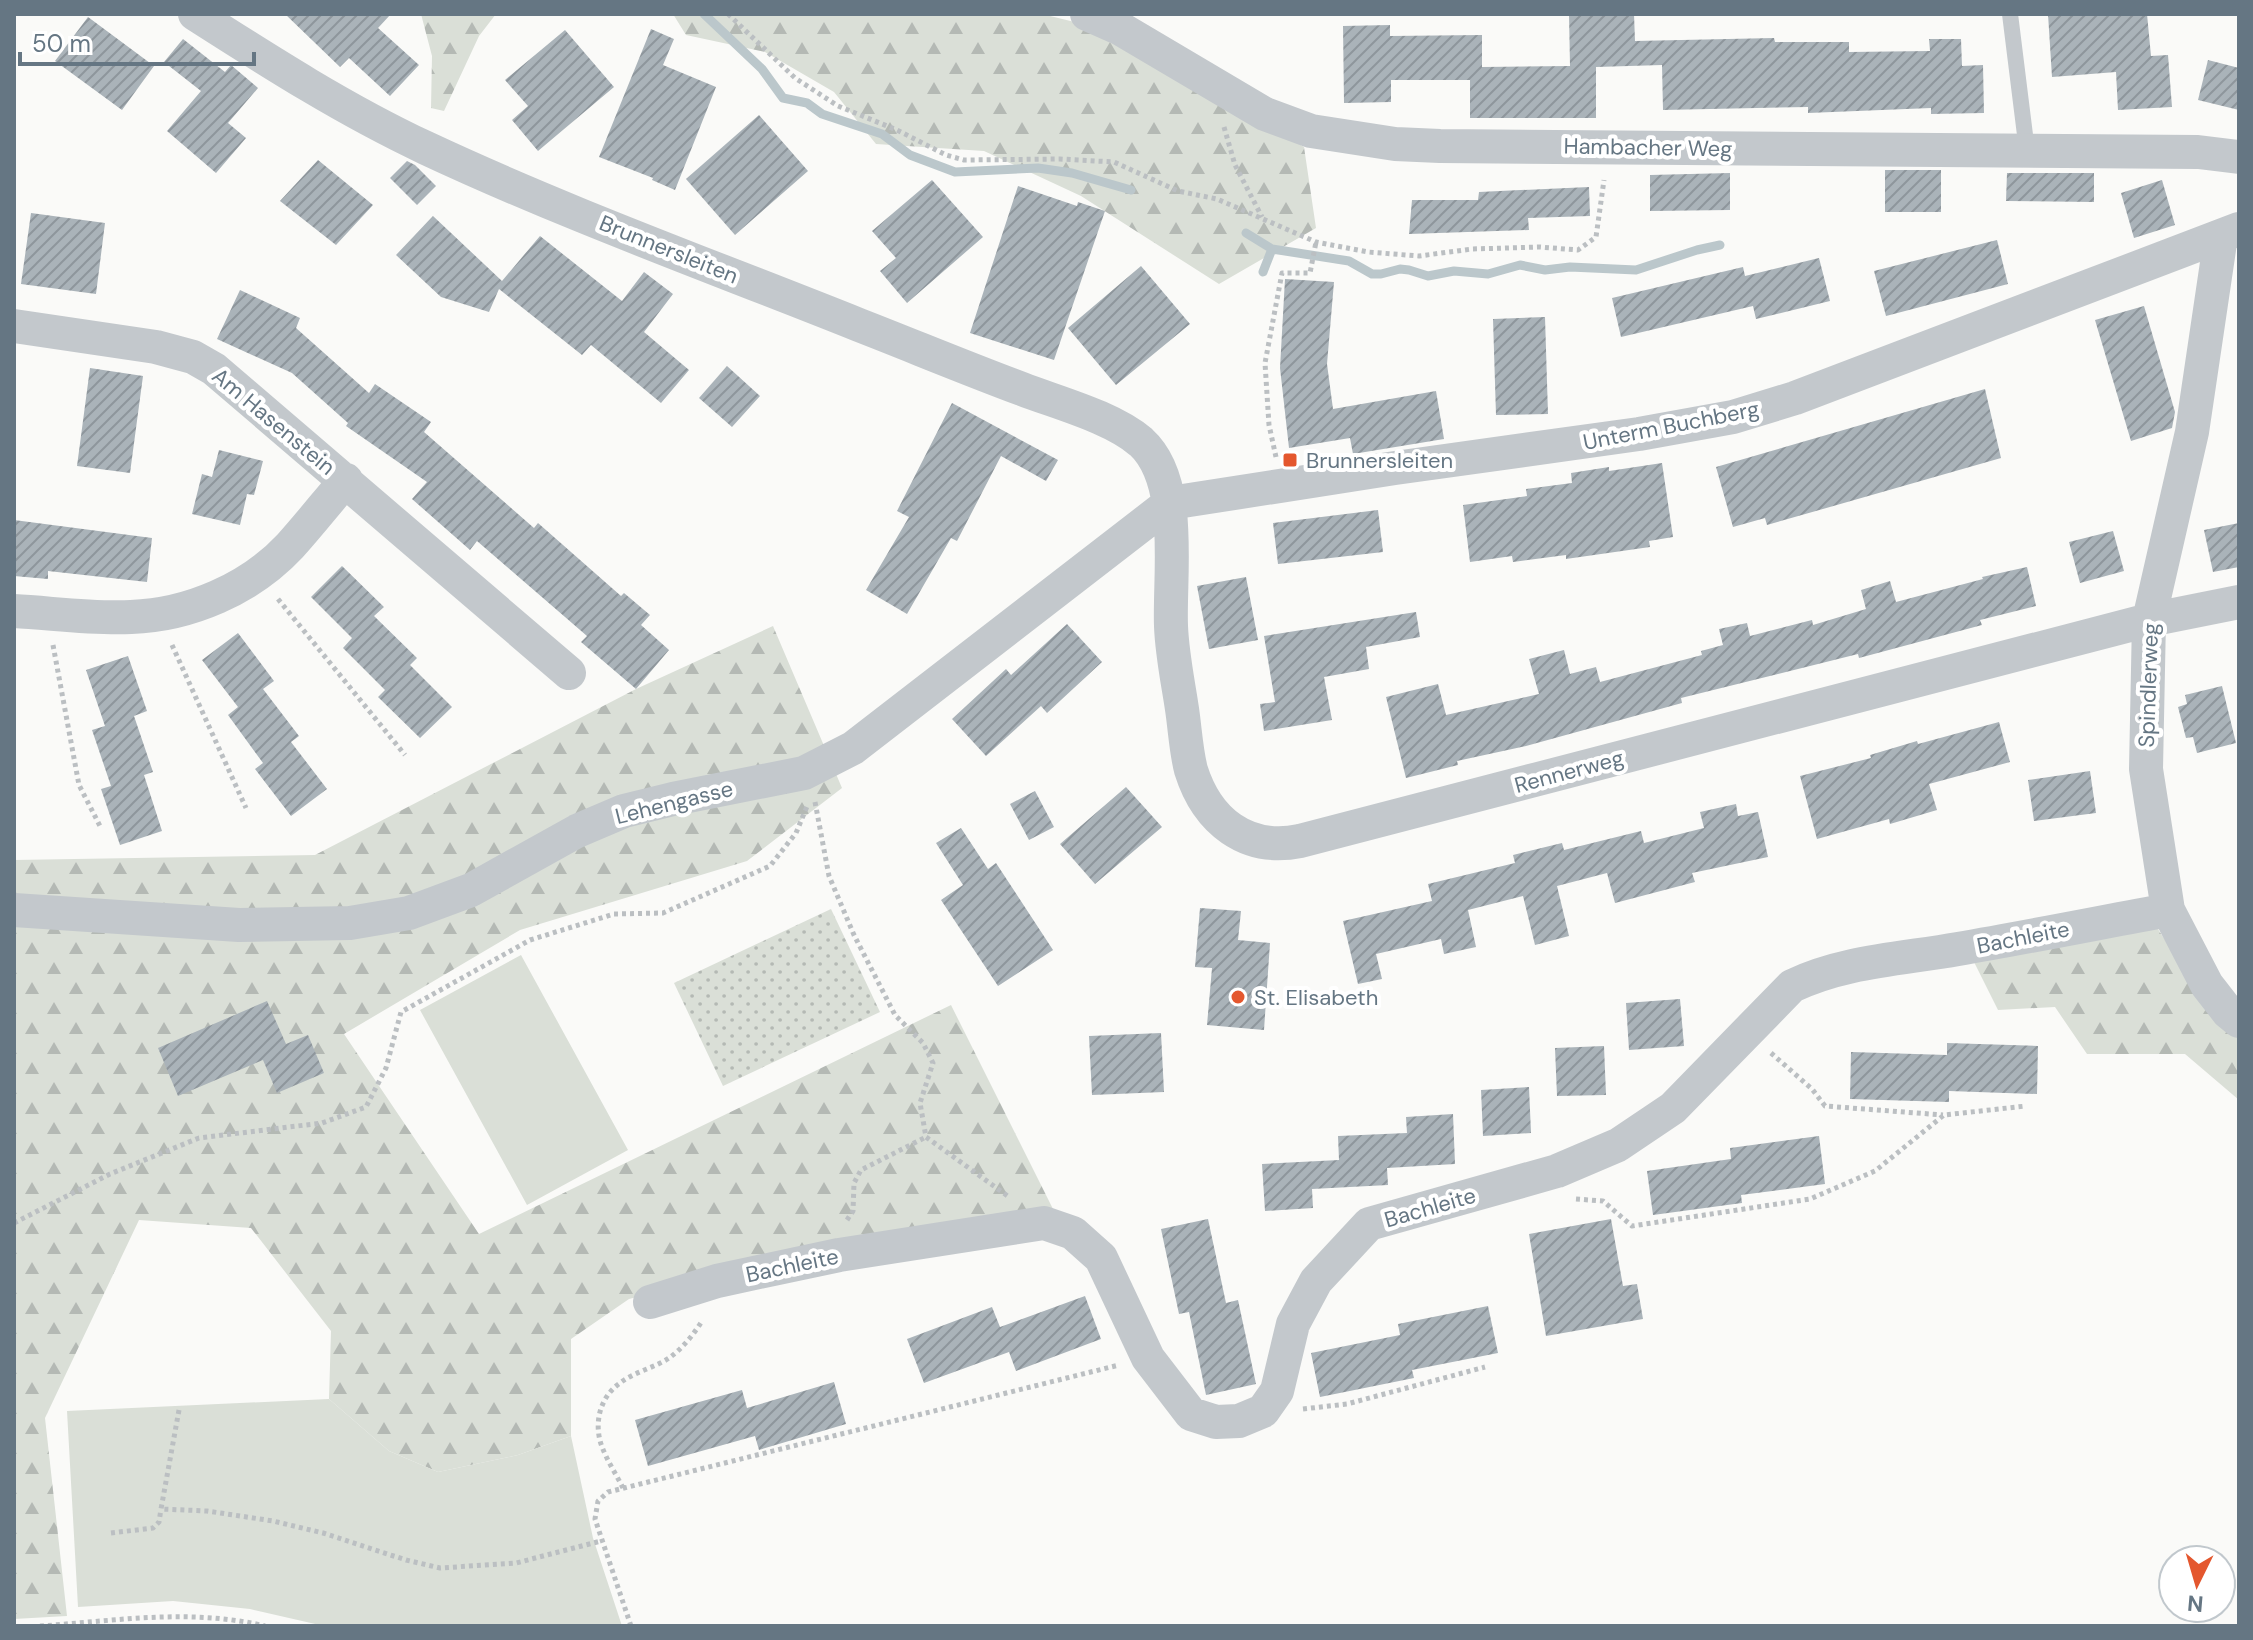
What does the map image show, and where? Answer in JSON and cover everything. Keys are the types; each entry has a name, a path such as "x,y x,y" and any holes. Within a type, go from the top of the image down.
{"street":[{"name":"Brunnersleiten","path":"195,14 351,110 425,148 513,187 1104,420 1140,441 1152,456 1162,473 1170,503"},
{"name":"Hambacher Weg","path":"1087,14 1121,29 1265,114 1319,133 1410,144 2198,152 2239,157"},
{"name":"Unterm Buchberg","path":"1170,503 1639,434 1733,417 1795,398 2230,233"},
{"name":"Spindlerweg","path":"2230,233 2192,432 2149,620 2146,769 2168,910 2207,985 2239,1021"},
{"name":"Am Hasenstein","path":"14,326 156,347 193,357 214,369 569,673"},
{"name":"Am Hasenstein","path":"30,612 129,618 159,615 200,604 236,588 288,548 346,480"},
{"name":"Rennerweg","path":"1170,503 1171,630 1190,767 1200,794 1230,828 1247,838 1281,845 2149,620 2239,602"},
{"name":"Lehengasse","path":"14,910 239,925 350,923 409,913 471,890 577,831 624,811 804,773 853,748 1170,503"},
{"name":"Bachleite","path":"650,1302 717,1281 839,1255 1044,1223 1073,1233 1101,1258 1148,1358 1191,1414 1216,1422 1239,1421 1263,1411 1277,1391 1293,1324 1316,1281 1369,1224 1557,1171 1618,1145 1673,1108 1792,986 1828,971 2168,910"}],"lane":[{"path":"2010,14 2027,151"}],"path":[{"path":"728,14 795,78 838,106 897,130 946,155 964,160 1114,162 1178,191 1217,199 1316,242 1368,252 1419,256 1472,249 1540,247 1578,250 1596,237 1608,147"},
{"path":"1217,87 1216,97 1235,165 1262,218"},
{"path":"1282,486 1269,425 1265,363 1282,273 1310,273 1316,242"},
{"path":"257,573 405,755"},
{"path":"30,612 79,785 101,828"},
{"path":"159,615 246,808"},
{"path":"14,1223 110,1174 199,1138 322,1123 366,1107 386,1068 401,1012 530,940 614,914 663,913 770,866 796,833 813,793 829,876 854,935 895,1015 923,1043 933,1063 920,1103 926,1137 1003,1193"},
{"path":"1747,1032 1812,1089 1825,1106 1944,1115 2026,1106"},
{"path":"1578,1199 1603,1201 1632,1226 1810,1199 1875,1171 1944,1115"},
{"path":"851,1215 854,1183 861,1170 926,1137"},
{"path":"623,1488 601,1446 598,1413 618,1384 670,1357 684,1344"},
{"path":"631,1626 595,1519 598,1501 608,1492 1148,1358"},
{"path":"1271,1400 1302,1409 1347,1404 1485,1367"},
{"path":"111,1533 153,1528 159,1522 179,1410"},
{"path":"161,1509 207,1511 273,1521 440,1568 516,1563 601,1541"},
{"path":"40,1626 188,1616 265,1626"}],"green space":[{"path":"421,14 496,14 479,36 444,111 431,108 432,56"},
{"path":"673,14 1042,14 1107,30 1304,147 1316,228 1219,284 1081,196 984,151 876,144 834,92 765,52 686,35"},
{"path":"773,626 842,788 747,861 520,930 344,1034 479,1234 951,1005 1054,1211 801,1255 629,1299 571,1339 571,1436 518,1455 438,1472 389,1451 329,1399 331,1331 251,1228 139,1220 45,1418 67,1616 14,1619 14,860 315,855 636,689"},
{"path":"831,909 880,1012 723,1086 674,983"},
{"path":"2153,921 2183,969 2239,1038 2239,1100 2185,1054 2087,1054 2055,1007 1998,1010 1974,962"},
{"path":"521,955 628,1150 527,1205 420,1010"},
{"path":"329,1399 389,1451 438,1472 518,1455 571,1436 593,1538 622,1626 324,1626 250,1609 173,1601 78,1607 67,1411"}],"building":[{"path":"285,14 391,14 378,28 419,65 390,96 349,58 340,67"},
{"path":"1569,14 1634,14 1635,41 1774,38 1775,42 1849,42 1849,52 1930,51 1929,39 1961,39 1962,66 1983,65 1984,113 1931,114 1931,108 1808,113 1808,107 1663,110 1662,65 1596,67 1596,118 1470,118 1470,80 1391,80 1391,102 1344,103 1343,26 1390,25 1390,36 1482,35 1482,67 1570,66"},
{"path":"2048,14 2147,14 2151,56 2168,55 2172,107 2118,110 2116,72 2052,77"},
{"path":"88,17 154,66 122,110 55,61"},
{"path":"651,29 674,39 663,65 716,87 675,190 599,157"},
{"path":"565,30 614,87 538,151 512,120 528,106 505,80"},
{"path":"183,39 225,72 231,65 258,88 228,123 246,138 216,173 167,131 201,91 164,62"},
{"path":"2208,60 2239,68 2239,110 2198,100"},
{"path":"759,115 808,171 735,235 686,179"},
{"path":"318,160 373,205 336,245 280,201"},
{"path":"407,161 436,186 417,205 390,178"},
{"path":"1885,170 1941,170 1941,212 1885,212"},
{"path":"1730,173 1730,210 1650,211 1650,175"},
{"path":"2007,173 2094,173 2094,202 2006,201"},
{"path":"932,180 983,237 907,303 880,271 896,258 872,231"},
{"path":"2162,180 2175,225 2134,238 2121,193"},
{"path":"1018,186 1077,206 1078,202 1105,211 1054,360 970,333"},
{"path":"1589,187 1590,216 1528,218 1529,230 1409,234 1412,200 1478,200 1479,192"},
{"path":"31,213 105,223 96,294 21,284"},
{"path":"433,216 502,281 540,236 622,301 644,272 673,294 644,332 689,370 661,403 591,345 582,355 499,289 489,312 441,297 396,255"},
{"path":"1997,240 2008,284 1886,316 1874,271"},
{"path":"1819,258 1830,301 1756,319 1753,306 1621,337 1612,298 1743,267 1745,276"},
{"path":"1141,266 1190,324 1116,385 1068,328"},
{"path":"1285,279 1334,282 1327,364 1333,409 1436,391 1444,439 1353,454 1350,438 1289,448 1280,368"},
{"path":"240,290 300,318 296,328 369,393 375,384 431,422 424,432 534,528 538,523 621,596 624,593 650,615 641,625 669,650 636,689 581,642 587,636 477,541 470,550 412,499 427,482 346,426 348,423 292,373 217,339"},
{"path":"2144,306 2175,412 2172,428 2131,441 2095,320"},
{"path":"1545,317 1548,414 1496,415 1493,319"},
{"path":"727,366 760,396 732,427 699,398"},
{"path":"90,368 143,376 130,473 77,466"},
{"path":"1985,389 2001,458 1767,525 1765,518 1733,527 1716,467"},
{"path":"952,403 1058,460 1046,481 1001,456 957,541 951,538 907,614 866,590 909,517 897,511"},
{"path":"219,450 263,461 254,495 247,494 240,525 192,514 202,474 212,477"},
{"path":"1662,463 1673,537 1649,541 1650,547 1566,559 1566,555 1513,562 1512,556 1470,562 1463,505 1527,496 1526,489 1572,483 1571,473"},
{"path":"1378,510 1383,552 1278,564 1273,523"},
{"path":"14,520 152,538 147,582 48,571 48,579 14,576"},
{"path":"2239,523 2239,567 2213,572 2204,530"},
{"path":"2113,531 2124,571 2080,583 2069,542"},
{"path":"342,566 384,607 374,616 417,658 410,665 452,707 420,738 378,697 385,690 343,648 352,638 311,597"},
{"path":"2027,567 2036,606 1980,620 1982,625 1859,658 1858,654 1681,698 1682,703 1526,746 1457,761 1458,765 1406,778 1386,697 1438,684 1446,715 1539,694 1529,659 1564,650 1570,674 1596,667 1600,682 1702,655 1701,651 1723,645 1719,629 1747,623 1750,636 1812,620 1813,625 1866,609 1861,590 1890,581 1896,602"},
{"path":"1246,577 1258,640 1209,649 1197,586"},
{"path":"1416,612 1420,637 1366,647 1369,669 1324,677 1332,720 1264,731 1260,704 1275,702 1264,636"},
{"path":"1067,624 1102,662 1047,713 1041,706 986,756 952,719 1006,669 1011,675"},
{"path":"238,633 274,681 263,689 299,736 291,742 327,789 291,816 255,769 263,763 228,715 238,707 202,660"},
{"path":"128,656 147,711 134,716 153,772 144,775 162,831 120,845 101,789 111,786 92,730 105,726 86,670"},
{"path":"2222,686 2236,743 2197,753 2193,737 2186,738 2178,707 2187,704 2185,695"},
{"path":"1999,722 2010,762 1929,784 1937,810 1890,824 1889,819 1817,839 1800,776 1871,758 1870,755 1917,741 1918,744"},
{"path":"2090,771 2096,813 2034,821 2028,780"},
{"path":"1126,787 1162,827 1095,884 1060,844"},
{"path":"1035,791 1054,827 1029,840 1010,804"},
{"path":"1736,804 1738,816 1758,812 1768,857 1692,873 1695,882 1615,903 1607,873 1557,886 1569,936 1535,945 1523,896 1468,910 1476,947 1444,954 1441,939 1376,954 1382,979 1358,984 1343,921 1432,901 1428,884 1515,863 1513,855 1562,843 1564,850 1641,831 1644,843 1704,828 1700,812"},
{"path":"961,828 988,869 996,863 1053,950 998,986 941,900 963,885 936,843"},
{"name":"St. Elisabeth","path":"1200,908 1241,911 1238,940 1270,943 1264,1030 1207,1025 1212,968 1195,967"},
{"path":"1680,999 1684,1046 1629,1050 1626,1003"},
{"path":"267,1001 286,1044 308,1035 324,1073 277,1093 263,1060 178,1096 158,1048"},
{"path":"1161,1033 1164,1092 1092,1095 1089,1036"},
{"path":"1947,1043 2038,1046 2037,1094 1949,1091 1949,1102 1850,1099 1851,1052 1947,1055"},
{"path":"1604,1046 1606,1095 1557,1096 1555,1048"},
{"path":"1529,1087 1531,1133 1483,1136 1481,1090"},
{"path":"1453,1114 1455,1164 1387,1168 1388,1185 1312,1189 1313,1208 1265,1211 1262,1164 1339,1160 1338,1136 1407,1133 1406,1117"},
{"path":"1819,1136 1825,1184 1741,1195 1742,1203 1653,1215 1647,1171 1731,1159 1730,1148"},
{"path":"1208,1219 1226,1303 1238,1300 1256,1384 1206,1395 1189,1312 1179,1314 1161,1229"},
{"path":"1611,1219 1623,1286 1637,1284 1643,1319 1546,1336 1529,1234"},
{"path":"1085,1296 1101,1339 1016,1371 1009,1352 924,1383 907,1339 992,1307 1000,1327"},
{"path":"1488,1306 1498,1353 1412,1370 1414,1378 1320,1397 1311,1353 1400,1335 1398,1324"},
{"path":"834,1382 846,1424 759,1450 755,1436 648,1466 635,1420 742,1390 747,1408"}],"waterway":[{"path":"704,14 762,69 783,98 807,103 822,114 882,134 910,155 955,172 1038,168 1072,173 1131,190"},
{"path":"1246,233 1272,249 1349,261 1372,274 1400,269 1428,276 1454,271 1488,274 1520,265 1545,270 1570,267 1636,270 1720,245"},
{"path":"1263,272 1272,249"}],"place":[{"name":"Brunnersleiten","path":"1290,460"},
{"name":"St. Elisabeth","path":"1238,997"}]}
